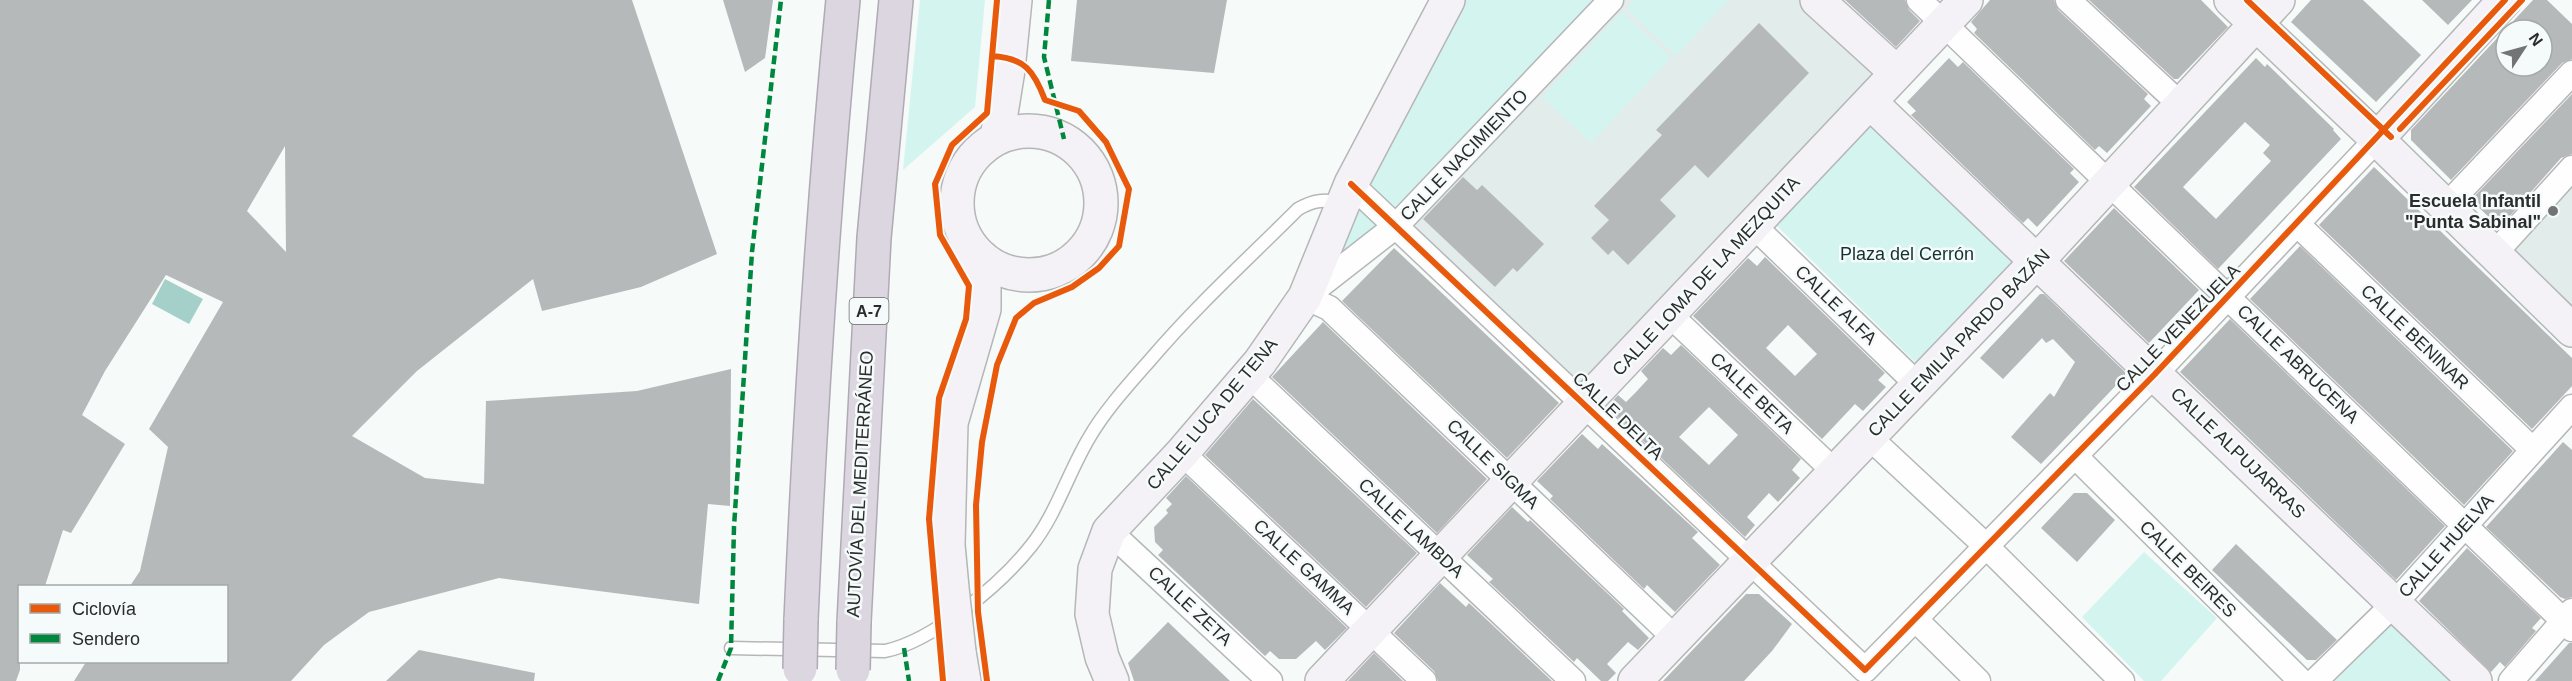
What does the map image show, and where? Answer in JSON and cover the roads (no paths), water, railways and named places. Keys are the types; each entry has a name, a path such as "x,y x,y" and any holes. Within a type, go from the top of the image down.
{"highway":[{"path":"800,675 811,385 821,233 843,0"},
{"name":"AUTOVÍA DEL MEDITERRÁNEO","path":"853,676 873,238 896,0"}],"street":[{"path":"997,138 1008,70 1015,0"},
{"name":"CALLE LUCA DE TENA","path":"1109,531 1182,453 1249,375 1305,297 1347,194 1448,0"},
{"name":"CALLE NACIMIENTO","path":"1305,297 1396,226 1611,0"},
{"path":"1817,0 1897,74"},
{"name":"CALLE ABRUCENA","path":"1919,0 2465,526 2569,620"},
{"name":"CALLE LOMA DE LA MEZQUITA","path":"1322,681 1966,0"},
{"path":"2068,0 2181,105"},
{"path":"2230,0 2377,139 2572,330"},
{"name":"CALLE EMILIA PARDO BAZÁN","path":"1635,681 2037,261 2278,0"},
{"name":"CALLE VENEZUELA","path":"1865,670 2155,374 2505,0"},
{"path":"964,233 975,250 990,263 1008,272 1028,275 1052,272 1073,261 1089,243 1099,222 1101,198 1095,175 1082,154 1030,110 1008,70"},
{"path":"2446,206 2572,73"},
{"name":"CALLE ALPUJARRAS","path":"1870,102 2475,681"},
{"path":"962,666 948,545 951,423 984,309 984,281 957,212 958,189 966,168 979,151 997,138 1019,131 1042,132 1064,140"},
{"path":"2494,253 2572,168"},
{"name":"CALLE DELTA","path":"1347,194 1396,226 1865,670"},
{"name":"CALLE BENINAR","path":"2297,224 2533,450"},
{"name":"CALLE ALFA","path":"1754,226 1918,385"},
{"path":"984,309 1028,275"},
{"name":"CALLE SIGMA","path":"1305,297 1329,308 1676,639"},
{"name":"CALLE BETA","path":"1670,315 1835,472"},
{"name":"CALLE LAMBDA","path":"1249,375 1573,681"},
{"name":"CALLE HUELVA","path":"2315,681 2395,603 2572,407"},
{"path":"1869,437 1987,547 2122,681"},
{"name":"CALLE GAMMA","path":"1182,453 1424,681"},
{"name":"CALLE BEIRES","path":"2075,456 2301,681"},
{"path":"1109,531 1095,569 1092,614 1102,657 1113,681"},
{"name":"CALLE ZETA","path":"1109,531 1270,681"},
{"path":"1916,620 1978,681"},
{"path":"2511,681 2569,620"}],"lane":[{"path":"731,648 885,651 903,648 933,633 998,579 1031,546 1054,507 1089,436 1152,358 1298,209 1313,200 1347,194"}],"place":[{"name":"Escuela Infantil \"Punta Sabinal\"","path":"2553,211"}],"park label":[{"name":"Plaza del Cerrón","path":"1907,254"}]}
